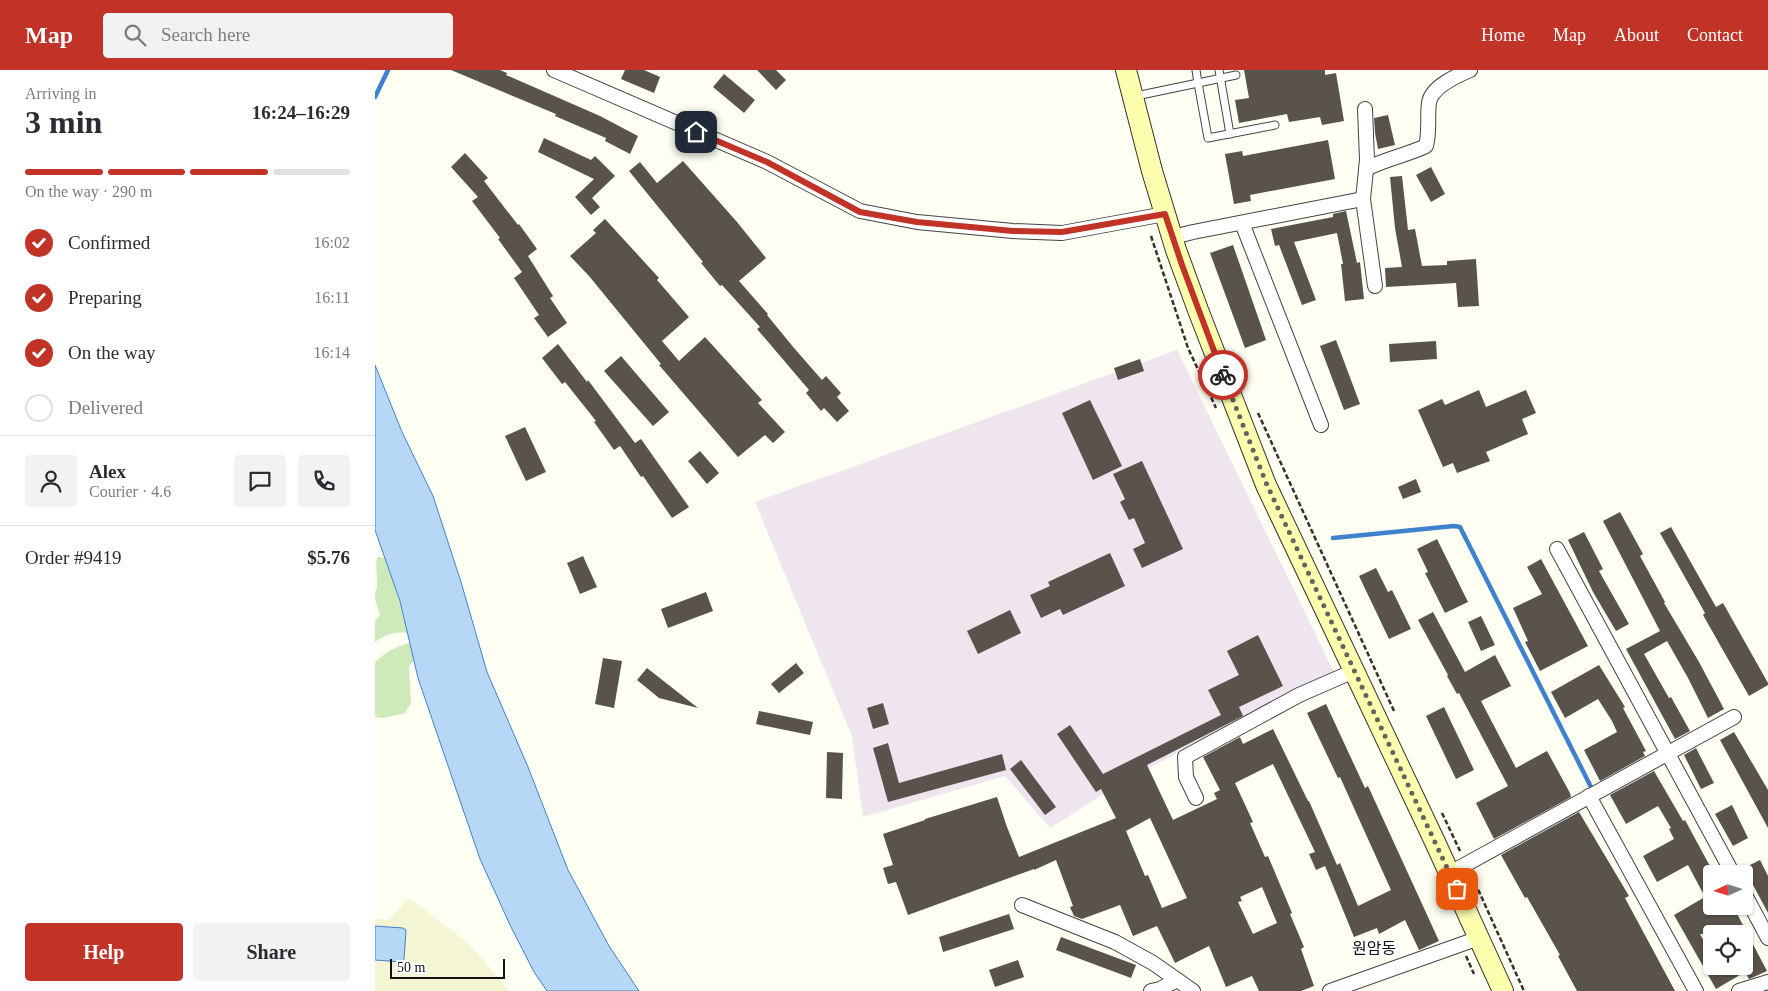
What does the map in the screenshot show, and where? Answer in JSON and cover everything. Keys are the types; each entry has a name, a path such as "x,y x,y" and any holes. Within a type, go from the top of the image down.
{"main road":[{"path":"1126,70 1152,171 1201,320 1267,485 1354,671 1458,868 1479,938 1503,991"}],"street":[{"path":"554,70 767,162 860,212 917,222 1013,231 1062,232 1165,214"},
{"path":"1366,169 1426,146 1429,131 1429,102 1432,93 1470,70"},
{"path":"1365,109 1366,169 1363,199 1375,286"},
{"path":"1173,237 1363,199"},
{"path":"1242,222 1321,425"},
{"path":"1557,549 1728,865"},
{"path":"1196,798 1186,777 1185,757 1299,696 1354,671"},
{"path":"1458,868 1734,717"},
{"path":"1589,796 1695,991"},
{"path":"1022,905 1115,942 1193,991"},
{"path":"1753,910 1768,938"},
{"path":"1330,991 1479,938"},
{"path":"1151,991 1160,989 1177,980"},
{"path":"1739,991 1768,982"}],"lane":[{"path":"1196,70 1208,138 1275,125"},
{"path":"1219,70 1230,134"},
{"path":"1133,97 1236,75"}],"path":[{"path":"1255,406 1396,716"},
{"path":"1442,812 1458,868 1524,991"}],"shaded area":[{"path":"1177,350 1334,672 1126,780 1050,828 1005,776 863,817 852,736 755,502"}],"green space":[{"path":"377,557 385,558 400,601 407,633 390,634 375,642 375,621 380,615 375,597"},
{"path":"410,643 414,661 409,666 411,703 405,713 384,718 375,717 375,662 391,650"},
{"path":"409,898 469,944 509,991 375,991 375,919 389,920"}],"water":[{"path":"375,365 402,432 433,496 461,582 487,672 528,767 568,870 609,946 639,991 547,991 534,972 510,925 480,859 418,678 400,601 375,530"},
{"path":"375,926 403,928 406,930 404,959 402,962 375,960"}],"building":[{"path":"451,70 500,70 507,73 506,75 600,116 638,136 630,154 605,141 606,138 555,116 556,114"},
{"path":"625,70 644,70 660,77 654,93 621,79"},
{"path":"757,70 776,70 786,80 776,90"},
{"path":"1244,70 1325,70 1325,75 1336,73 1344,121 1322,125 1320,117 1289,122 1287,114 1239,123 1235,100 1249,98"},
{"path":"724,74 755,100 744,113 713,87"},
{"path":"1388,115 1395,145 1378,149 1374,118"},
{"path":"544,138 591,160 595,156 615,176 592,198 600,207 591,215 575,197 594,179 538,152"},
{"path":"1328,140 1335,179 1250,195 1251,201 1234,204 1225,154 1242,151 1243,156"},
{"path":"465,153 488,178 484,181 537,249 528,256 553,296 550,298 567,323 548,337 534,318 539,315 514,278 522,272 498,239 500,238 472,201 478,197 451,167"},
{"path":"683,161 766,258 739,281 822,380 826,376 841,393 837,397 849,411 837,422 824,408 821,411 806,393 809,390 757,329 760,327 722,285 720,286 701,263 703,262 629,171 640,162 657,183"},
{"path":"1431,167 1445,194 1431,202 1416,175"},
{"path":"1402,176 1408,230 1415,229 1422,266 1447,265 1447,261 1476,259 1479,306 1458,307 1456,283 1386,287 1385,268 1402,267 1395,228 1390,177"},
{"path":"1346,211 1357,263 1360,262 1364,299 1345,301 1341,264 1343,264 1337,233 1294,242 1316,300 1302,305 1279,245 1275,246 1271,229 1333,217 1333,214"},
{"path":"605,219 659,278 657,280 689,317 662,341 679,361 705,337 762,400 758,403 785,432 773,443 765,435 738,457 659,365 661,364 589,276 570,256 596,233 593,230"},
{"path":"1233,245 1266,340 1245,348 1210,253"},
{"path":"1336,340 1360,404 1344,410 1320,346"},
{"path":"1436,341 1437,359 1390,362 1389,344"},
{"path":"558,344 587,382 588,380 635,443 641,439 689,507 672,518 620,446 614,450 594,422 596,421 565,382 562,384 542,358"},
{"path":"621,356 669,412 653,426 604,371"},
{"path":"1140,359 1144,371 1118,380 1114,368"},
{"path":"1479,390 1486,407 1526,390 1536,413 1522,419 1528,434 1486,452 1490,461 1457,473 1453,463 1443,467 1418,410 1442,399 1445,405"},
{"path":"1090,400 1122,466 1093,480 1062,413"},
{"path":"525,427 546,472 526,481 505,436"},
{"path":"700,451 719,473 707,484 688,461"},
{"path":"1142,461 1183,549 1142,568 1133,549 1145,543 1134,518 1129,520 1120,502 1125,499 1113,474"},
{"path":"1416,479 1421,492 1403,499 1398,487"},
{"path":"1620,512 1643,554 1640,556 1664,603 1724,709 1708,718 1667,641 1644,654 1690,731 1675,739 1626,649 1660,631 1603,521"},
{"path":"1671,527 1716,607 1723,603 1768,683 1768,685 1749,696 1703,615 1705,613 1660,533"},
{"path":"1584,532 1603,569 1599,571 1629,624 1616,631 1593,592 1568,540"},
{"path":"1437,539 1468,602 1445,613 1425,573 1428,572 1417,549"},
{"path":"1110,553 1125,586 1063,615 1060,609 1041,618 1030,595 1050,586 1048,582"},
{"path":"583,556 597,587 580,594 567,563"},
{"path":"1541,559 1588,646 1540,671 1525,642 1528,641 1513,608 1542,594 1527,567"},
{"path":"1376,568 1388,592 1392,590 1411,629 1389,639 1359,576"},
{"path":"706,592 713,611 668,628 661,609"},
{"path":"1010,610 1021,633 978,654 967,631"},
{"path":"1433,612 1465,672 1495,655 1511,686 1481,701 1516,768 1547,751 1570,793 1571,797 1494,839 1476,803 1508,786 1418,620"},
{"path":"1481,616 1495,645 1481,651 1468,622"},
{"path":"1258,635 1283,686 1239,707 1243,716 1147,765 1173,820 1217,799 1214,793 1220,790 1203,757 1240,737 1243,744 1273,729 1309,801 1337,865 1340,863 1358,906 1391,890 1340,777 1338,778 1307,713 1326,704 1365,788 1368,786 1439,941 1419,950 1405,920 1379,934 1377,928 1354,937 1325,866 1316,870 1309,854 1315,852 1273,764 1235,783 1253,822 1250,823 1265,857 1268,856 1292,913 1290,914 1304,947 1301,949 1314,986 1301,991 1259,991 1252,976 1226,987 1209,946 1175,963 1157,926 1133,936 1120,905 1082,919 1074,916 1070,907 1073,906 1056,860 1034,870 908,915 896,882 888,884 883,868 893,865 883,834 997,797 1019,857 1116,818 1101,789 1096,792 1057,734 1070,725 1103,774 1221,715 1208,690 1239,675 1227,651","holes":["1150,818 1187,898 1162,908 1148,875 1145,876 1126,831","1262,887 1277,923 1253,934 1238,902 1242,901 1240,897"]},
{"path":"603,658 622,661 614,708 595,704"},
{"path":"796,663 804,673 779,693 771,684"},
{"path":"1599,665 1625,707 1623,708 1646,751 1643,752 1645,756 1600,781 1584,750 1617,732 1612,721 1598,699 1565,718 1551,692"},
{"path":"647,668 698,708 659,698 637,680"},
{"path":"883,703 889,724 873,729 867,708"},
{"path":"1444,707 1474,770 1456,779 1426,716"},
{"path":"759,711 813,722 810,735 756,724"},
{"path":"1734,732 1768,790 1768,828 1720,740"},
{"path":"888,743 899,783 1002,754 1006,770 888,802 873,748"},
{"path":"1696,748 1714,783 1701,789 1684,755"},
{"path":"827,752 843,753 842,799 826,798"},
{"path":"1021,760 1056,807 1045,815 1010,769"},
{"path":"1654,771 1683,821 1685,820 1709,865 1703,865 1703,893 1688,865 1657,882 1643,856 1674,839 1669,829 1671,828 1658,806 1626,824 1610,795"},
{"path":"1732,805 1748,838 1733,846 1715,814"},
{"path":"1579,812 1629,896 1625,898 1675,991 1577,991 1558,956 1560,955 1501,855"},
{"path":"1760,860 1768,876 1768,913 1753,885 1753,865 1750,865"},
{"path":"1703,898 1703,915 1738,915 1743,925 1703,925 1703,934 1700,934 1703,939 1703,966 1674,915"},
{"path":"1009,914 1014,929 943,952 939,937"},
{"path":"1061,937 1136,965 1131,978 1056,950"},
{"path":"1753,944 1767,971 1749,979 1747,975 1753,975"},
{"path":"1018,960 1024,977 995,987 989,970"},
{"path":"1708,975 1740,975 1716,989"}],"waterway":[{"path":"375,97 388,70"},
{"path":"1333,538 1454,526 1460,527 1593,791"}],"way so far":[{"path":"1223,375 1267,485 1457,889"}],"district":[{"name":"원암동","path":"1374,948"}],"route":[{"path":"696,132 767,162 860,212 917,222 1013,231 1062,232 1165,214 1176,250 1223,375"}]}
